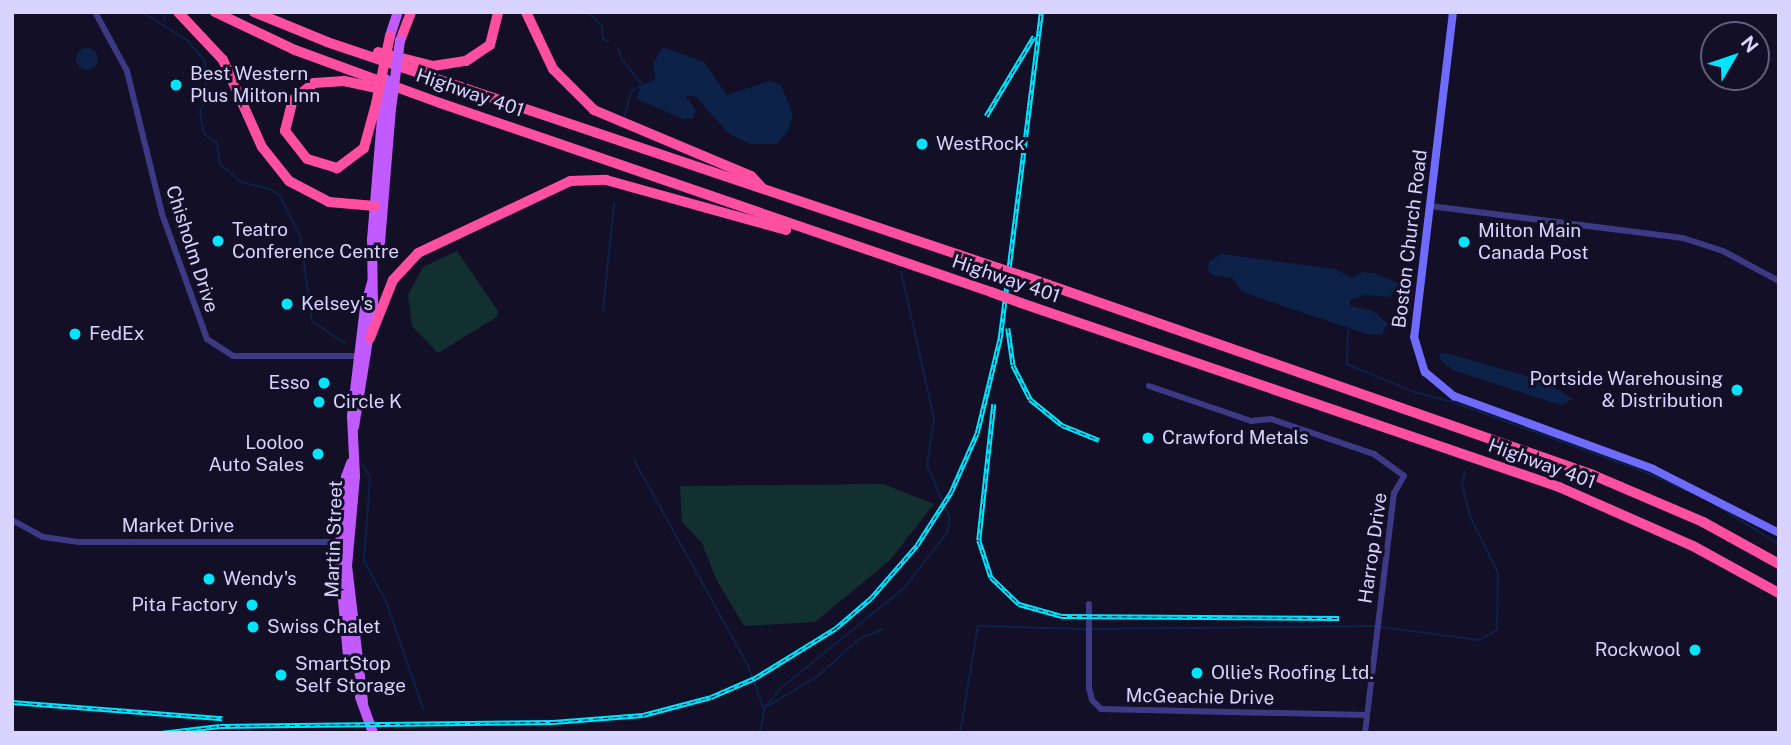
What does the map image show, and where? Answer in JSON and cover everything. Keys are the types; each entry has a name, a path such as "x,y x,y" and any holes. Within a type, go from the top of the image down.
{"highway":[{"path":"177,12 223,60 262,148 289,181 329,202 375,206"},
{"name":"Highway 401","path":"215,12 295,51 440,103 1559,487 1693,546 1779,593"},
{"name":"Highway 401","path":"254,12 342,47 1029,278 1594,475 1703,523 1779,564"},
{"path":"411,12 395,35 383,106 364,148 337,168 307,159 285,131 293,100 314,83 329,80 440,103"},
{"path":"342,47 369,49 417,64 450,65 480,55 490,45 498,12"},
{"path":"526,12 553,69 594,110 751,176 764,190"},
{"path":"370,338 393,280 418,253 570,181 606,180 794,232 810,231"}],"main road":[{"path":"395,35 398,12"},
{"name":"Martin Street","path":"373,733 345,634 344,542 346,477 352,461 372,283 383,106"},
{"name":"Martin Street","path":"375,246 380,242 383,106"},
{"name":"Martin Street","path":"363,356 370,338 372,283"}],"street":[{"name":"Chisholm Drive","path":"95,12 127,71 162,214 207,339 233,356 363,356"},
{"name":"Boston Church Road","path":"1453,12 1413,337 1420,363 1433,381 1454,396 1653,469 1779,533"},
{"path":"1430,206 1683,238 1723,251 1779,281"},
{"name":"Harrop Drive","path":"1149,386 1251,421 1271,419 1374,454 1404,476 1394,493 1365,733"},
{"name":"Market Drive","path":"12,520 43,537 80,542 344,542"},
{"name":"McGeachie Drive","path":"1089,604 1089,688 1092,700 1101,709 1367,715"}],"green space":[{"path":"457,251 498,311 497,317 438,353 412,326 408,295 423,267"},
{"path":"883,484 934,504 889,561 815,622 744,626 716,579 702,543 682,522 680,486"}],"water":[{"path":"663,47 704,62 727,95 769,81 781,85 793,114 788,131 777,144 750,144 729,134 695,96 686,96 696,111 693,118 683,119 637,99 640,86 656,79 653,63"},
{"path":"87,48 95,51 98,59 95,67 87,70 79,67 76,59 79,51"},
{"path":"1221,254 1335,269 1352,278 1363,272 1374,273 1402,285 1389,297 1366,295 1350,300 1350,306 1373,311 1388,324 1381,335 1367,334 1262,299 1242,291 1232,278 1212,275 1208,271 1209,262"},
{"path":"1446,353 1543,381 1573,399 1561,405 1455,371 1441,361 1439,354"}],"waterway":[{"path":"142,12 187,40 205,61 207,97 200,112 204,134 217,143 220,164 241,182 270,189 280,196 300,236 312,321 345,343"},
{"path":"164,21 166,12"},
{"path":"587,12 602,26 603,39 609,41"},
{"path":"618,48 622,60 643,85"},
{"path":"624,118 631,92 640,86"},
{"path":"603,311 614,204"},
{"path":"634,460 748,666 764,709 781,688 904,588 947,533 950,519 927,465 934,418 901,272"},
{"path":"1348,331 1347,364 1414,392 1453,402 1645,472 1703,498"},
{"path":"363,465 370,477 364,561 386,601 423,709"},
{"path":"1381,627 1479,640 1497,630 1498,573 1470,516 1462,485 1465,471"},
{"path":"1714,504 1779,544"},
{"path":"960,733 978,626 1085,629"},
{"path":"1091,629 1376,626"},
{"path":"768,706 818,676 859,639 882,629"},
{"path":"760,733 764,710"}],"railway":[{"path":"161,733 220,726 553,722 643,715 711,697 755,678 836,628 871,598 917,545 951,492 977,433 1000,338 1041,12"},
{"path":"986,116 1034,36"},
{"path":"1008,328 1013,365 1030,399 1062,425 1099,440"},
{"path":"994,404 979,540 991,577 1019,604 1062,616 1339,618"},
{"path":"12,702 222,718"}],"place":[{"name":"Best Western Plus Milton Inn","path":"176,85"},
{"name":"WestRock","path":"922,144"},
{"name":"Teatro Conference Centre","path":"218,241"},
{"name":"Milton Main Canada Post","path":"1464,242"},
{"name":"Kelsey's","path":"287,304"},
{"name":"FedEx","path":"75,334"},
{"name":"Esso","path":"324,383"},
{"name":"Portside Warehousing & Distribution","path":"1737,390"},
{"name":"Circle K","path":"319,402"},
{"name":"Crawford Metals","path":"1148,438"},
{"name":"Looloo Auto Sales","path":"318,454"},
{"name":"Wendy's","path":"209,579"},
{"name":"Pita Factory","path":"252,605"},
{"name":"Swiss Chalet","path":"253,627"},
{"name":"Rockwool","path":"1695,650"},
{"name":"Ollie's Roofing Ltd.","path":"1197,673"},
{"name":"SmartStop Self Storage","path":"281,675"}]}
